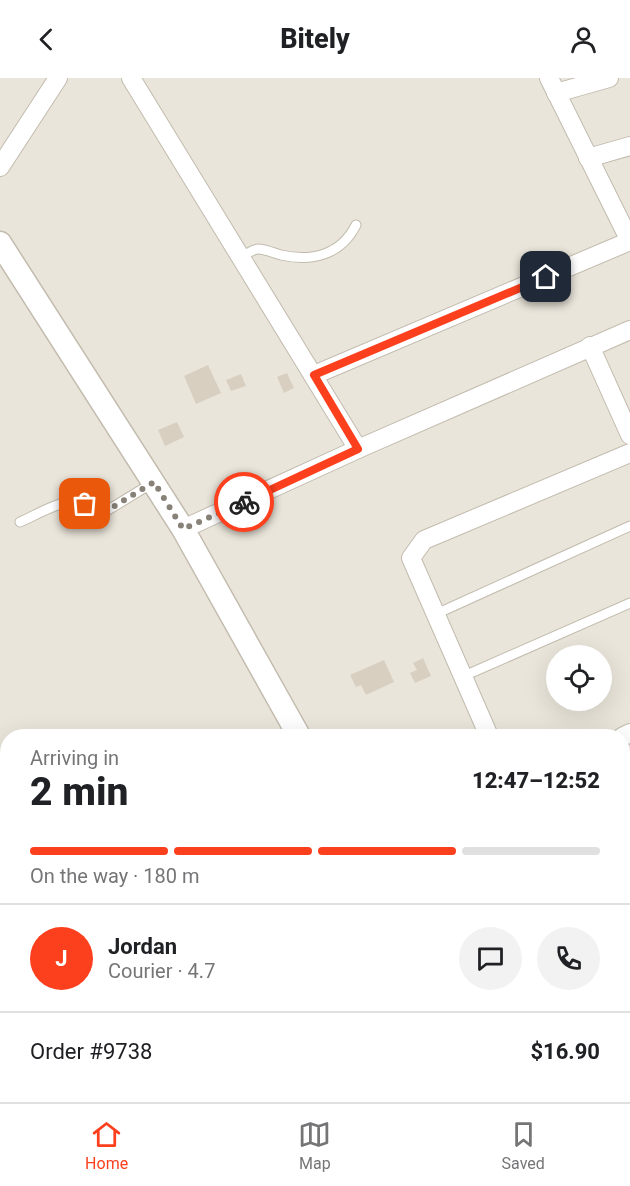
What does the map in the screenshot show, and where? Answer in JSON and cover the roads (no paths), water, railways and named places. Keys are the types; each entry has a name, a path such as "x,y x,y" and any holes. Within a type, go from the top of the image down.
{"street":[{"path":"0,167 58,78"},
{"path":"131,78 358,449"},
{"path":"314,375 630,241 553,85 609,78"},
{"path":"588,158 630,146"},
{"path":"0,243 183,529 295,729"},
{"path":"183,529 358,449 630,330"},
{"path":"590,346 630,435"},
{"path":"486,729 411,558 424,540 630,453"}],"lane":[{"path":"241,257 258,249 303,259 314,257 339,247 349,239 356,225"},
{"path":"20,522 68,502 76,502 101,511 108,510 154,482"},
{"path":"436,614 630,526"},
{"path":"464,676 630,603"}]}
